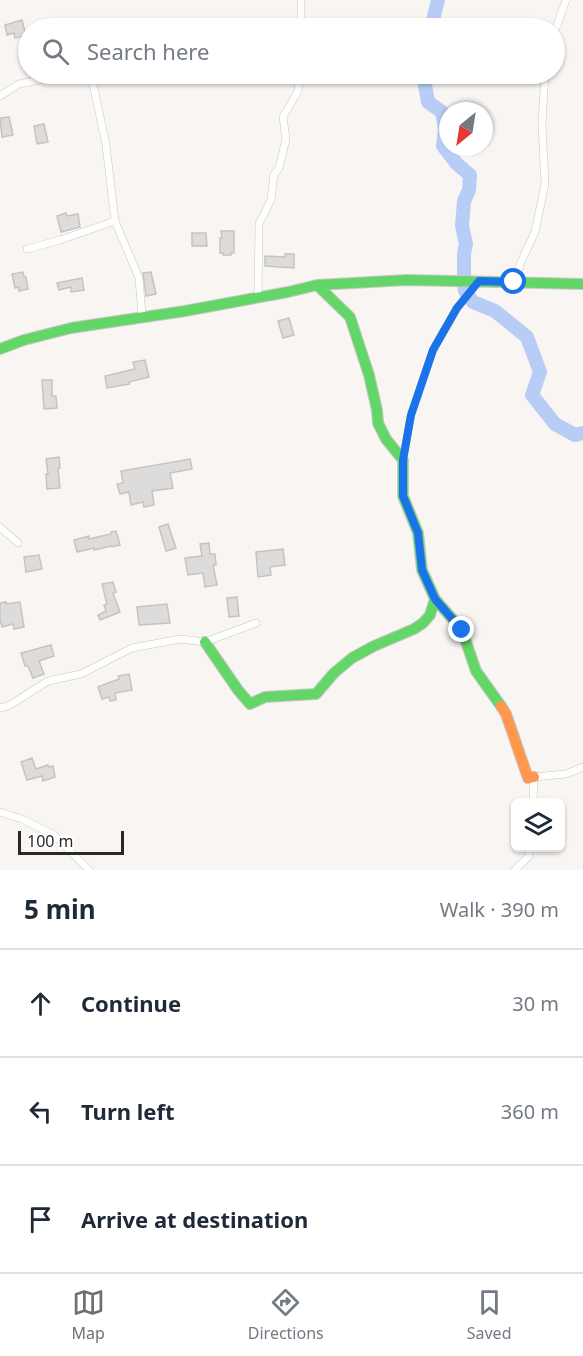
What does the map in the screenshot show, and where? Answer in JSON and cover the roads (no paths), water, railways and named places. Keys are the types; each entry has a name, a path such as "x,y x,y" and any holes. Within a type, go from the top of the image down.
{"street":[{"path":"301,0 301,18"},
{"path":"560,18 566,0"},
{"path":"0,96 19,84"},
{"path":"93,84 106,145 115,221 139,278 142,316"},
{"path":"258,296 259,224 271,200 274,174 279,168 286,139 283,117 298,91 298,84"},
{"path":"514,282 536,232 545,184 542,124 544,84"},
{"path":"27,249 115,221"},
{"path":"0,349 24,340 71,328 185,311 317,285 407,280 583,284"},
{"path":"479,281 457,308 433,350 411,415 403,460 403,496 418,533 422,570 435,599 462,630 476,671 506,714 528,778 566,774 583,767"},
{"path":"317,285 350,317 369,375 378,423 386,439 403,460"},
{"path":"0,527 18,543"},
{"path":"205,642 250,704 265,697 316,694 340,666 357,654 423,624 431,615 435,599"},
{"path":"0,707 10,705 48,681 81,674 132,648 180,639 205,642 256,622"},
{"path":"533,798 534,777"},
{"path":"0,812 22,819 54,835 89,870"},
{"path":"515,870 529,856 530,852"}],"waterway":[{"path":"434,18 438,0"},
{"path":"425,84 428,102 442,112 445,129 443,146 457,164 470,175 469,190 464,201 462,226 466,244 464,278"},
{"path":"464,285 465,291 473,302 495,311 527,337 540,372 532,395 555,424 575,435 583,433"}]}
